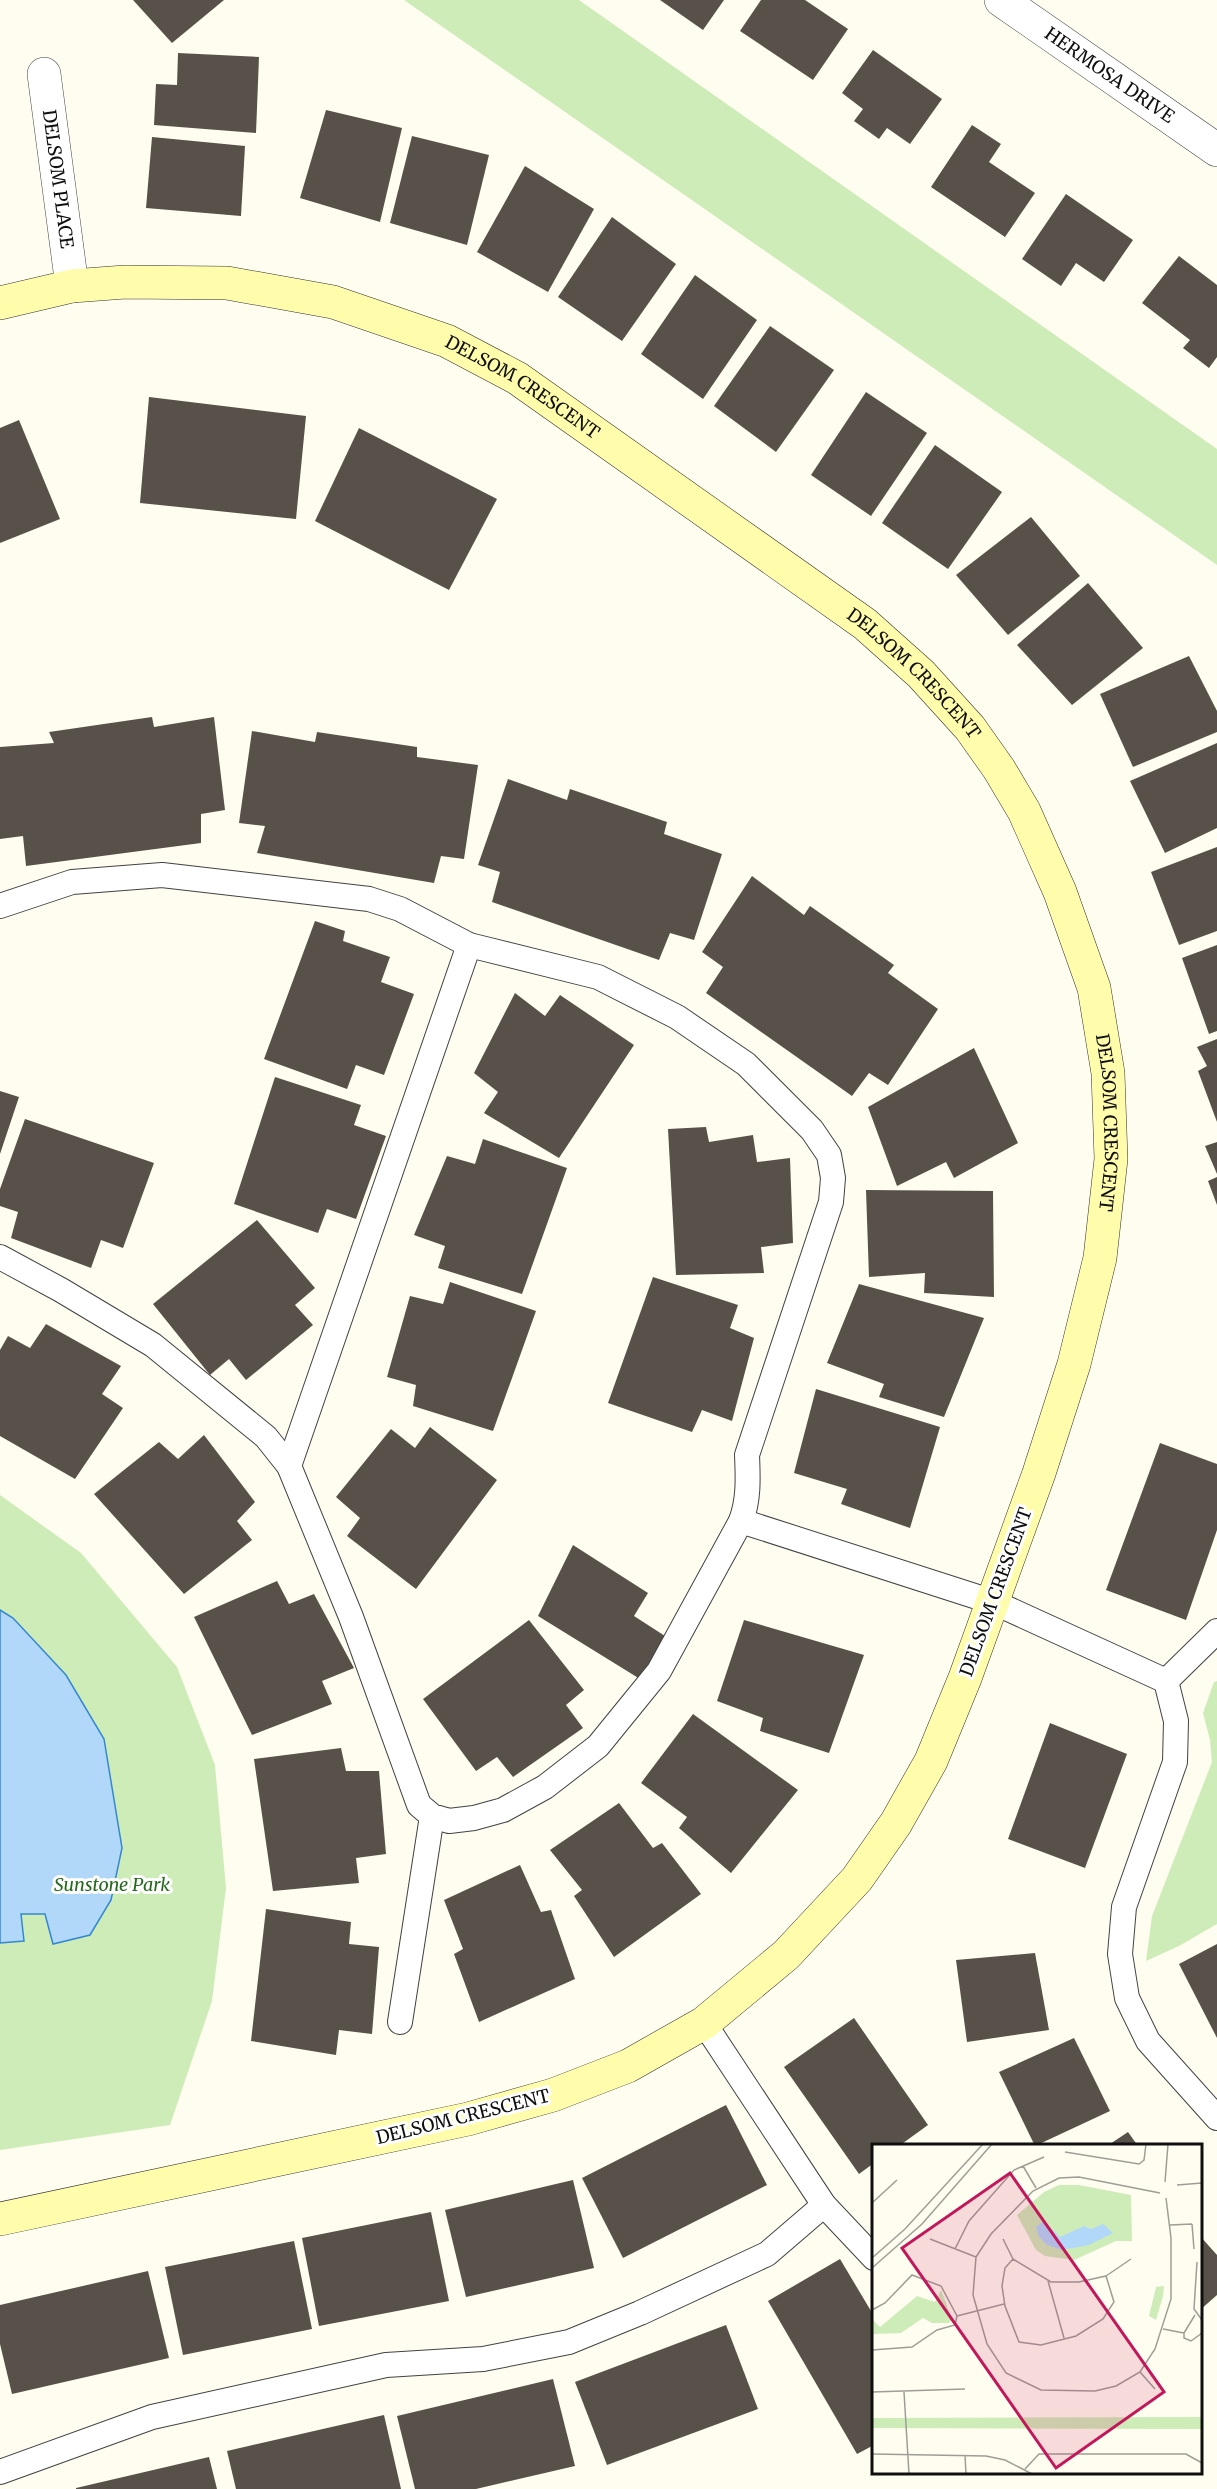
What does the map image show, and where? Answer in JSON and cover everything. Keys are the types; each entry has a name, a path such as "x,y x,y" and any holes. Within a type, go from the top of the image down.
{"street":[{"name":"HERMOSA DRIVE","path":"1001,0 1217,150"},
{"name":"DELSOM PLACE","path":"44,74 72,286"},
{"name":"DELSOM CRESCENT","path":"0,303 72,286 125,282 227,283 333,302 447,341 517,378 865,624 921,674 970,729 999,768 1024,811 1060,892 1094,988 1108,1073 1111,1159 1100,1258 1074,1364 1039,1473 965,1678 931,1761 896,1823 857,1879 786,1955 704,2023 628,2066 554,2095 468,2119 0,2219"}],"lane":[{"path":"0,906 72,882 162,875 369,899 400,909 469,945 598,976 677,1017 746,1064 812,1130 829,1155 833,1178 831,1202 747,1455 747,1504 741,1521 659,1671 598,1746 545,1787 504,1810 474,1818 449,1821 432,1816 419,1805 351,1617 289,1466 266,1437 153,1345 61,1290 0,1257"},
{"path":"289,1466 469,945"},
{"path":"741,1521 993,1602 1166,1681"},
{"path":"1166,1681 1217,1631"},
{"path":"1166,1681 1176,1721 1175,1762 1124,1907 1120,1954 1127,1998 1148,2042 1217,2118"},
{"path":"400,2022 432,1816"},
{"path":"704,2023 824,2205 872,2257"},
{"path":"0,2472 152,2417 386,2365 483,2359 569,2342 640,2313 767,2254 824,2205"}],"green space":[{"path":"404,0 579,0 1217,449 1217,565"},
{"name":"Sunstone Park","path":"0,1495 81,1553 177,1667 215,1765 226,1888 212,2001 170,2125 0,2150"},
{"path":"1217,1681 1217,1924 1179,1946 1146,1961 1152,1916 1212,1762 1210,1740 1203,1713 1214,1682"}],"water":[{"path":"0,1610 13,1618 66,1675 104,1739 122,1848 111,1900 90,1935 53,1944 45,1914 21,1914 24,1941 0,1943"}],"building":[{"path":"133,0 224,0 172,43"},
{"path":"660,0 724,0 703,30"},
{"path":"761,0 805,0 848,29 813,80 740,31"},
{"path":"873,50 942,99 910,144 887,128 879,139 854,121 863,109 842,93"},
{"path":"178,53 259,57 256,133 154,125 156,84 177,85"},
{"path":"326,110 402,128 380,222 300,198"},
{"path":"972,125 1001,144 989,162 1035,193 1005,237 931,187"},
{"path":"412,136 489,155 467,245 390,223"},
{"path":"152,137 245,146 241,216 146,208"},
{"path":"525,166 594,209 548,292 477,252"},
{"path":"1066,194 1133,240 1104,282 1076,263 1061,286 1022,259"},
{"path":"612,217 676,264 622,341 558,297"},
{"path":"1179,256 1217,285 1217,357 1209,368 1183,348 1190,340 1142,303"},
{"path":"695,275 757,320 703,399 641,354"},
{"path":"770,326 834,370 776,452 714,406"},
{"path":"866,392 927,433 871,516 811,475"},
{"path":"149,397 306,416 296,519 140,503"},
{"path":"19,420 60,519 0,543 0,428"},
{"path":"359,428 497,499 449,590 315,521"},
{"path":"935,445 1002,492 948,569 882,523"},
{"path":"1031,517 1080,576 1008,635 956,575"},
{"path":"1088,583 1143,648 1072,705 1017,645"},
{"path":"1189,656 1217,711 1217,732 1133,767 1100,694"},
{"path":"152,717 154,727 214,717 225,810 201,814 201,843 26,866 23,836 0,839 0,747 54,743 49,732"},
{"path":"252,731 315,742 317,732 417,747 417,757 478,765 464,859 441,856 434,883 257,853 265,826 239,823"},
{"path":"1217,743 1217,828 1165,853 1130,781"},
{"path":"508,779 567,800 570,789 667,822 664,834 722,854 694,940 670,933 659,960 492,902 500,872 478,865"},
{"path":"1217,847 1217,931 1179,945 1151,872"},
{"path":"752,876 804,915 810,906 894,965 888,973 938,1009 888,1085 869,1073 852,1096 706,993 723,967 702,952"},
{"path":"315,921 345,931 343,941 390,957 381,982 414,994 384,1075 356,1065 347,1089 264,1059"},
{"path":"1217,945 1217,1031 1209,1034 1182,958"},
{"path":"515,993 545,1016 560,995 634,1045 559,1158 484,1113 498,1092 474,1073"},
{"path":"1217,1039 1217,1122 1198,1071 1207,1066 1197,1047"},
{"path":"974,1048 1018,1143 954,1178 946,1162 897,1186 868,1107"},
{"path":"275,1077 361,1105 354,1125 386,1136 356,1219 327,1209 318,1233 234,1204"},
{"path":"0,1091 19,1097 0,1154"},
{"path":"25,1119 154,1163 123,1248 101,1240 91,1268 11,1238 18,1212 0,1206 0,1189"},
{"path":"706,1127 709,1142 753,1135 757,1162 790,1158 793,1243 761,1247 764,1273 676,1275 668,1129"},
{"path":"483,1139 567,1168 522,1294 438,1268 445,1246 414,1235 447,1156 475,1164"},
{"path":"1217,1142 1217,1174 1205,1146"},
{"path":"1217,1177 1217,1205 1208,1181"},
{"path":"866,1190 993,1191 994,1297 924,1293 925,1273 869,1277"},
{"path":"257,1220 315,1288 295,1305 313,1325 246,1380 229,1359 210,1375 153,1304"},
{"path":"653,1277 738,1305 730,1328 754,1338 732,1421 702,1410 692,1432 608,1403"},
{"path":"450,1282 536,1311 493,1431 413,1406 416,1385 387,1377 410,1296 443,1304"},
{"path":"859,1284 984,1318 944,1417 879,1397 884,1384 827,1363"},
{"path":"46,1324 121,1366 102,1394 123,1408 75,1479 0,1436 0,1350 8,1336 30,1348"},
{"path":"816,1389 940,1427 910,1528 841,1504 847,1489 794,1473"},
{"path":"430,1427 497,1480 416,1589 347,1536 360,1518 336,1497 391,1429 415,1448"},
{"path":"204,1435 255,1502 237,1521 252,1540 184,1594 94,1494 159,1442 178,1459"},
{"path":"1160,1443 1217,1464 1217,1530 1186,1620 1106,1590"},
{"path":"573,1545 648,1593 634,1616 665,1636 640,1679 538,1616"},
{"path":"277,1581 289,1604 314,1594 354,1668 322,1681 332,1704 252,1735 194,1617"},
{"path":"529,1620 584,1690 566,1705 583,1728 513,1777 497,1757 476,1771 423,1699"},
{"path":"744,1620 864,1655 829,1753 760,1731 763,1718 717,1701"},
{"path":"693,1714 798,1790 731,1873 679,1828 687,1817 641,1783"},
{"path":"1050,1723 1127,1754 1085,1868 1008,1839"},
{"path":"341,1748 346,1771 379,1771 386,1854 356,1858 359,1883 273,1891 254,1759"},
{"path":"619,1803 653,1848 662,1843 701,1894 614,1957 574,1896 582,1890 550,1850"},
{"path":"520,1865 541,1912 551,1910 575,1979 479,2022 454,1954 463,1949 444,1900"},
{"path":"266,1909 351,1922 349,1944 379,1947 372,2034 339,2030 336,2055 251,2041"},
{"path":"1217,1944 1217,2038 1179,1964"},
{"path":"1035,1953 1049,2030 967,2042 956,1960"},
{"path":"854,2018 928,2125 902,2144 872,2144 872,2164 859,2174 784,2067"},
{"path":"1074,2038 1110,2111 1039,2144 1034,2144 999,2072"},
{"path":"726,2105 767,2185 623,2258 582,2178"},
{"path":"1128,2132 1137,2144 1110,2144"},
{"path":"573,2180 594,2268 466,2297 445,2210"},
{"path":"431,2212 449,2301 319,2326 302,2238"},
{"path":"1202,2238 1217,2255 1217,2295 1202,2308"},
{"path":"294,2241 312,2329 183,2355 165,2267"},
{"path":"840,2259 872,2313 872,2446 857,2454 768,2301"},
{"path":"148,2271 169,2358 12,2394 0,2344 0,2305"},
{"path":"726,2325 758,2409 607,2465 575,2382"},
{"path":"553,2379 575,2466 476,2489 415,2489 397,2416"},
{"path":"384,2415 401,2489 236,2489 227,2451"},
{"path":"209,2457 217,2489 76,2489 76,2488"}]}
